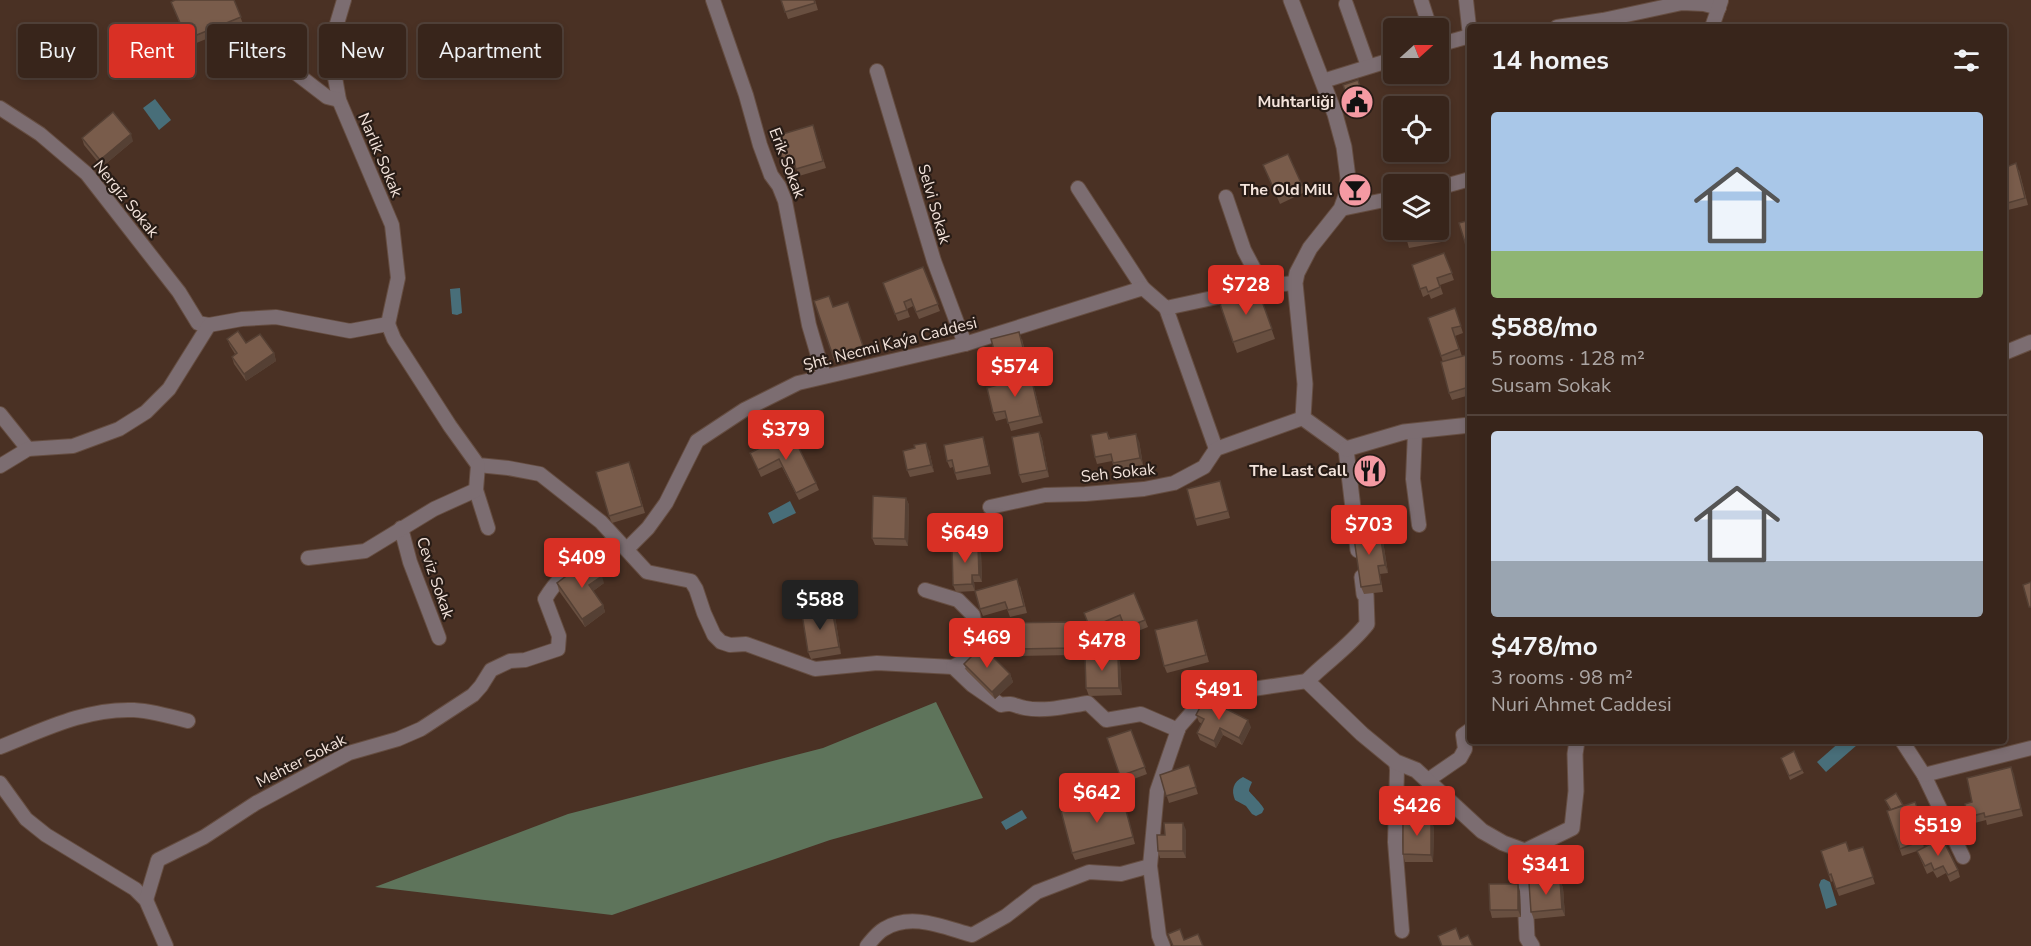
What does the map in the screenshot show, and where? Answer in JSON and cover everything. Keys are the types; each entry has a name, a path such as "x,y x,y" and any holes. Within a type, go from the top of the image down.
{"street":[{"name":"Narlik Sokak","path":"344,0 333,37 333,66 339,100 392,225 398,278 388,324"},
{"name":"Erik Sokak","path":"713,0 746,95 760,145 771,175 780,186 785,201 809,325 824,376"},
{"path":"1163,946 1159,936 1150,866 1157,791 1178,730 1201,702 1246,690 1307,681 1337,653 1353,642 1367,624 1366,595 1356,538 1346,448 1303,418 1305,384 1295,283 1297,273 1310,248 1341,209 1347,193 1348,178 1338,125 1291,0"},
{"path":"1421,0 1427,18"},
{"path":"1466,0 1469,24"},
{"path":"1628,0 1634,14"},
{"path":"1346,4 1368,66"},
{"path":"1575,24 1634,14 1664,4 1720,4 1713,24"},
{"path":"1449,42 1467,37"},
{"path":"1323,81 1383,62"},
{"name":"Selvi Sokak","path":"877,71 934,261 965,344"},
{"path":"302,78 327,97 339,100"},
{"name":"Nergiz Sokak","path":"0,108 40,134 87,174 178,292 198,322 209,325"},
{"path":"1449,185 1467,180"},
{"path":"1078,188 1143,288 1166,308 1216,449"},
{"path":"1226,197 1244,250 1264,288"},
{"path":"1341,209 1383,200"},
{"path":"1166,308 1295,283"},
{"name":"Şht. Necmi Kaýa Caddesi","path":"627,549 648,528 666,503 697,441 744,410 798,383 965,344 1143,288"},
{"path":"0,466 28,448 73,446 119,429 146,412 169,389 209,325 276,316 350,331 388,324 394,339 478,465 476,490 488,528"},
{"path":"2007,352 2031,342"},
{"path":"0,414 28,448"},
{"name":"Seh Sokak","path":"990,507 1045,495 1144,489 1174,483 1204,467 1216,449 1303,418"},
{"path":"1346,448 1404,432 1467,425"},
{"path":"1415,432 1413,479 1419,525"},
{"path":"478,465 540,474 601,522 647,572 691,581 714,635 721,642 730,645 746,644 815,669 877,663 953,667 964,660 975,647 977,636 973,615 958,600 926,590"},
{"name":"Ceviz Sokak","path":"308,558 365,551 434,509 476,490"},
{"name":"Ceviz Sokak","path":"400,528 410,562 439,638"},
{"name":"Mehter Sokak","path":"146,900 158,860 204,837 256,803 349,753 383,744 421,729 473,695 491,670 510,661 525,660 558,649 559,636 545,599 555,583 567,572 595,556 615,538"},
{"path":"953,667 972,685 1001,705 1011,703 1025,708 1053,709 1088,703 1106,720 1142,714 1178,730"},
{"path":"1307,681 1325,700 1396,762 1416,770 1482,831 1503,843 1525,851 1572,828 1576,791 1577,744"},
{"path":"0,747 40,729 111,711 154,712 188,721"},
{"path":"1428,780 1460,758 1465,749 1463,735 1467,732"},
{"path":"1904,744 1924,775 1963,856"},
{"path":"1924,775 2031,748"},
{"path":"1396,762 1395,842 1402,931"},
{"path":"0,783 26,819 72,852 126,881 146,900 166,946"},
{"path":"1525,851 1527,938 1532,946"},
{"path":"867,946 882,929 900,921 919,921 972,935 1006,916 1037,892 1089,872 1121,874 1150,866"}],"green space":[{"path":"936,702 983,798 830,840 612,915 375,887 568,814 823,748"}],"water":[{"path":"155,99 171,120 159,130 143,108"},
{"path":"460,288 462,313 452,314 450,289"},
{"path":"790,501 796,513 773,524 768,513"},
{"path":"1838,744 1857,745 1826,772 1817,762"},
{"path":"1243,777 1252,782 1249,791 1264,809 1256,816 1246,806 1235,800 1234,787"},
{"path":"1022,810 1027,818 1006,830 1001,822"},
{"path":"1824,879 1830,882 1837,905 1826,909 1819,885"}],"building":[{"path":"175,0 234,0 241,17 224,24 207,24 207,31 195,36 195,24 181,24 171,2"},
{"path":"781,0 814,0 815,3 785,12"},
{"name":"Muhtarliği","path":"1358,80 1366,105 1352,110 1343,85"},
{"path":"113,112 131,134 100,160 82,138"},
{"path":"813,125 823,161 796,169 793,158 783,161 776,136"},
{"path":"1288,154 1302,185 1277,196 1263,165"},
{"path":"2016,163 2025,198 2007,203 2007,167"},
{"path":"1467,221 1467,249 1459,223"},
{"path":"1444,253 1452,273 1437,278 1440,287 1428,292 1426,287 1420,289 1412,265"},
{"path":"923,267 938,304 916,312 911,299 904,302 907,310 895,314 883,283"},
{"path":"1258,290 1272,329 1233,342 1220,304"},
{"path":"829,296 833,307 848,302 863,346 833,356 814,301"},
{"path":"1455,308 1461,326 1452,328 1459,349 1441,356 1428,318"},
{"path":"238,331 246,343 260,334 274,353 244,374 232,357 237,353 227,339"},
{"path":"1019,332 1028,367 987,378 981,354 994,350 991,339"},
{"path":"1467,355 1467,388 1449,393 1441,362"},
{"path":"1030,372 1040,416 1008,423 1005,411 993,413 987,388 1001,384 1000,379"},
{"path":"791,432 816,483 796,493 779,459 758,470 750,453"},
{"path":"1039,432 1047,470 1019,475 1012,437"},
{"path":"1107,432 1109,439 1136,434 1140,458 1113,463 1111,454 1095,457 1091,435"},
{"path":"983,437 989,466 955,473 952,460 947,461 944,445"},
{"path":"926,443 931,465 907,470 903,451 915,448 914,445"},
{"path":"629,462 642,506 609,516 596,472"},
{"path":"1220,481 1228,511 1195,519 1187,489"},
{"path":"873,496 906,498 905,539 872,538"},
{"path":"1373,528 1374,535 1380,534 1385,565 1378,566 1381,584 1361,587 1353,531"},
{"path":"978,546 979,575 972,575 972,584 953,585 952,547"},
{"path":"589,559 602,576 589,585 603,605 582,619 557,583"},
{"path":"1017,579 1024,606 1008,610 1005,602 980,609 975,591"},
{"path":"2031,582 2031,607 2029,607 2023,585"},
{"path":"1134,593 1145,620 1125,628 1120,615 1090,628 1084,613"},
{"path":"832,609 839,647 808,652 802,614"},
{"path":"1197,620 1206,655 1164,666 1155,630"},
{"path":"1072,622 1073,648 1008,649 1007,623"},
{"path":"982,646 1010,674 992,692 964,664"},
{"path":"1118,656 1119,688 1086,688 1085,657"},
{"path":"1205,698 1248,720 1239,738 1220,728 1214,741 1197,733 1204,719 1196,715"},
{"path":"1131,730 1145,767 1120,776 1107,738"},
{"path":"1794,751 1802,770 1789,776 1781,758"},
{"path":"1189,765 1196,787 1166,796 1160,775"},
{"path":"2011,767 2021,809 1985,817 1984,813 1968,817 1965,804 1972,802 1967,778"},
{"path":"1896,793 1903,805 1891,810 1885,800"},
{"path":"1122,795 1133,837 1072,853 1061,811"},
{"path":"1915,802 1922,820 1915,823 1921,841 1900,849 1887,811"},
{"path":"1403,820 1431,820 1431,855 1403,854"},
{"path":"1164,823 1183,823 1183,851 1158,851 1157,835 1165,835"},
{"path":"1942,838 1958,870 1948,875 1943,866 1934,870 1931,863 1925,866 1917,851"},
{"path":"1846,842 1849,851 1863,847 1873,877 1836,889 1821,851"},
{"path":"1560,880 1562,909 1531,912 1529,883"},
{"path":"1489,884 1518,884 1518,910 1490,910"},
{"path":"1456,928 1460,939 1468,935 1473,946 1442,946 1438,936"},
{"path":"1180,929 1184,940 1198,934 1203,946 1173,946 1168,934"}],"place":[{"name":"Muhtarliği","path":"1357,102"},
{"name":"The Old Mill","path":"1355,190"},
{"name":"The Last Call","path":"1370,471"}]}
